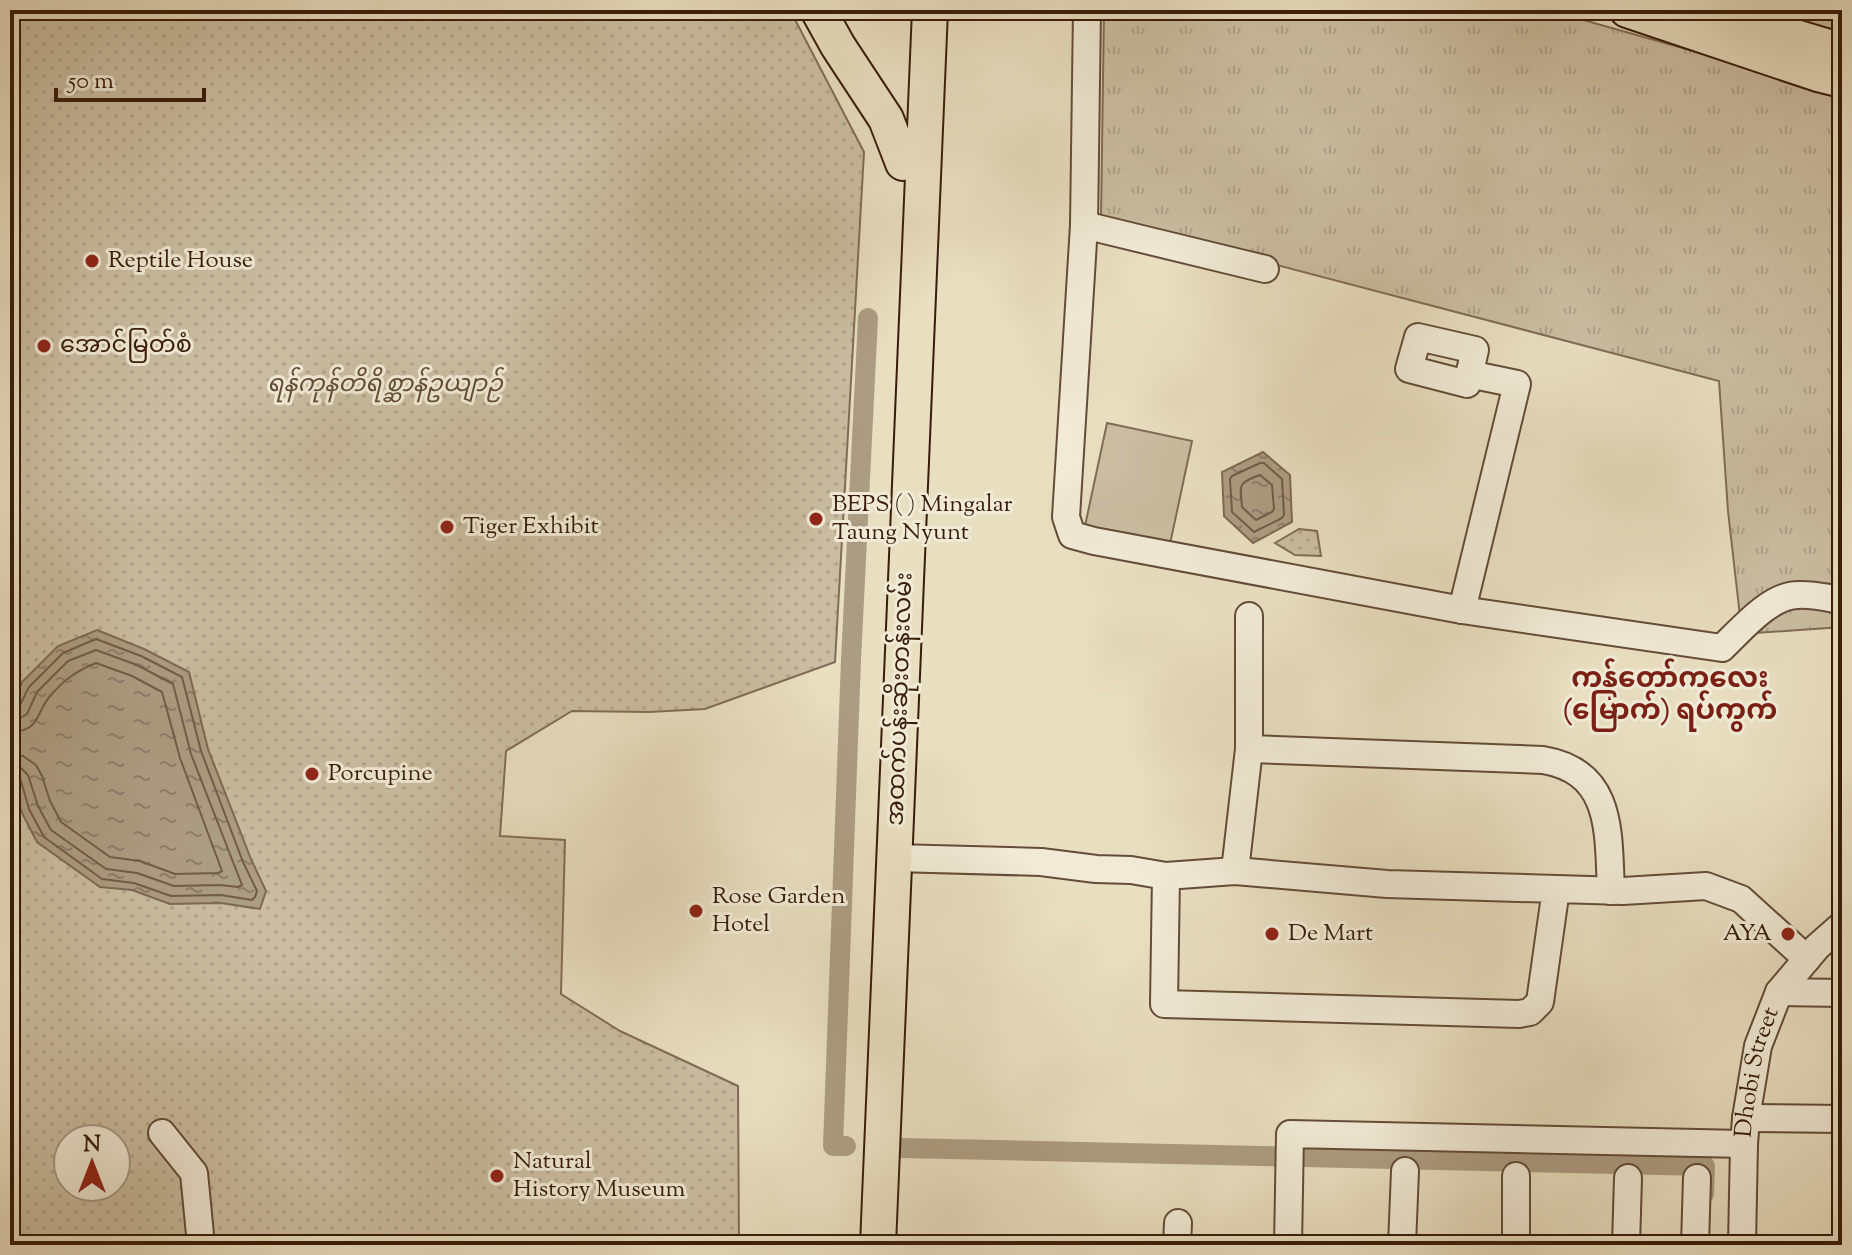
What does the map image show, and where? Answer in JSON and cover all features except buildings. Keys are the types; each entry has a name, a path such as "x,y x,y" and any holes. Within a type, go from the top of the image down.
{"main road":[{"path":"818,10 886,119 903,163"},
{"name":"အထက်ပန်းဆိုးတန်းလမ်း","path":"907,10 903,163 910,253"},
{"name":"အထက်ပန်းဆိုးတန်းလမ်း","path":"878,1245 876,1054 884,857 910,253 930,10"},
{"path":"1627,10 1842,80"},
{"path":"1705,10 1842,51"},
{"name":"အထက်ပန်းဆိုးတန်းလမ်း","path":"858,1245 876,1054"}],"street":[{"path":"1087,10 1084,225 1066,517 1072,535 1462,610 1722,648 1777,600 1796,594 1842,600"},
{"path":"1084,225 1265,269"},
{"path":"1462,610 1517,384 1469,374"},
{"path":"1235,871 1249,749 1249,616"},
{"path":"1249,749 1557,762 1589,782 1601,802 1608,830 1611,891"},
{"path":"884,857 1041,862 1166,876 1235,871 1387,884 1611,891 1706,886 1741,899 1807,959"},
{"path":"1166,876 1164,1004 1181,1005 1530,1012 1540,1002 1556,889"},
{"name":"Dhobi Street","path":"1742,1245 1745,1131 1758,1046 1779,992 1817,947 1842,925"},
{"path":"1779,992 1842,993"},
{"path":"1288,1245 1290,1134 1745,1131 1842,1119"},
{"path":"162,1133 194,1173 201,1245"},
{"path":"1402,1245 1405,1171"},
{"path":"1516,1176 1516,1245"},
{"path":"1626,1245 1628,1178"},
{"path":"1695,1245 1697,1178"}],"green space":[{"name":"ရန်ကုန်တိရိစ္ဆာန်ဥယျာဉ်","path":"10,10 790,10 864,152 835,662 705,709 572,711 506,751 500,836 565,840 561,994 620,1031 738,1086 739,1245 10,1245"},
{"path":"1104,10 1548,10 1842,93 1842,627 1742,634 1728,511 1719,381 1101,219"},
{"path":"1756,10 1834,10 1842,13 1842,35"},
{"path":"1107,423 1192,441 1170,544 1085,526"},
{"path":"1299,529 1317,531 1321,556 1295,555 1275,543"}],"water":[{"path":"1263,452 1290,475 1292,522 1253,543 1224,516 1222,472"},
{"path":"97,630 189,672 208,749 266,891 260,909 221,903 170,904 132,890 100,887 37,842 22,813 10,772 10,710 22,682 58,646"}],"waterway":[{"path":"846,1146 833,1146 851,660 868,318"},
{"path":"901,1148 1705,1166 1704,1194"}],"place":[{"name":"Reptile House","path":"92,261"},
{"name":"အောင်မြတ်စံ","path":"44,346"},
{"name":"BEPS ( ) Mingalar Taung Nyunt","path":"816,519"},
{"name":"Tiger Exhibit","path":"447,527"},
{"name":"Porcupine","path":"312,774"},
{"name":"Rose Garden Hotel","path":"696,911"},
{"name":"De Mart","path":"1272,934"},
{"name":"AYA","path":"1788,934"},
{"name":"Natural History Museum","path":"497,1176"}],"district":[{"name":"ကန်တော်ကလေး (မြောက်) ရပ်ကွက်","path":"1670,696"}]}
